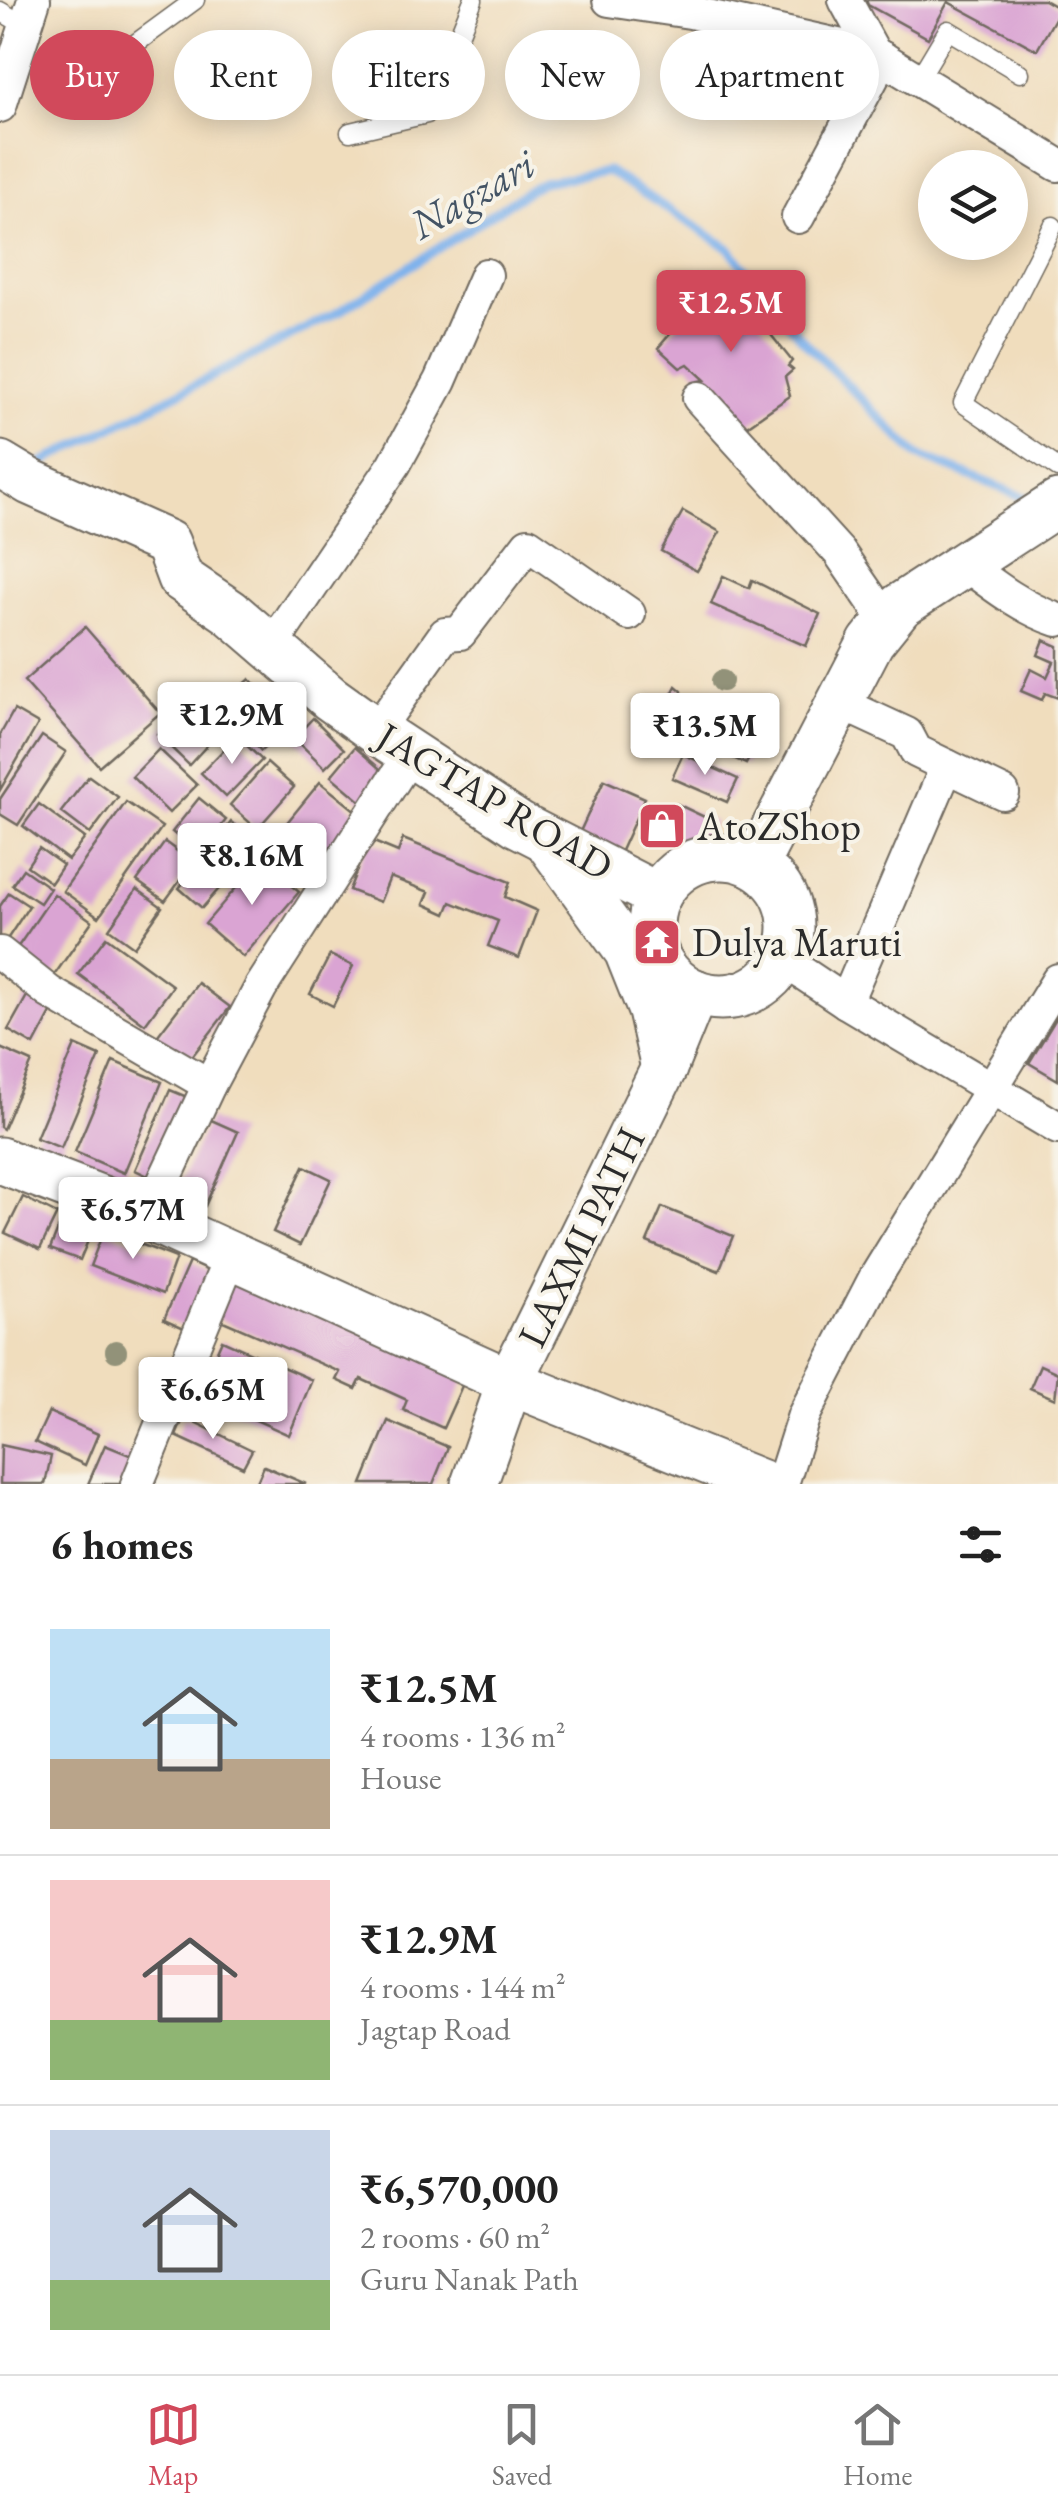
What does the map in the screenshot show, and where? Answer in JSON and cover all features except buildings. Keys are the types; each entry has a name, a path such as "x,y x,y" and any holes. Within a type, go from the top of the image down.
{"street":[{"path":"609,0 694,6 782,30"},
{"path":"845,0 863,30"},
{"path":"0,106 20,12"},
{"path":"879,57 1058,165"},
{"path":"798,217 846,120"},
{"path":"270,648 394,465 440,381 486,275"},
{"path":"699,398 839,552 888,622"},
{"name":"JAGTAP ROAD","path":"11,471 167,543 180,578 230,612 270,648 393,743 547,840 658,896"},
{"path":"755,865 871,642 900,606 1048,510"},
{"path":"147,1217 209,1085 393,743 446,634 460,633 528,544 629,614"},
{"path":"965,564 996,588 1058,620"},
{"path":"840,703 907,734 916,751 1003,793"},
{"path":"846,1002 947,766"},
{"path":"547,840 628,951 650,1011 664,1068"},
{"path":"737,858 755,865 781,890 788,907 791,924 782,960 770,976 736,995 715,997 695,992 675,980 660,963 652,942 651,918 658,896 683,868 700,860 737,858"},
{"path":"0,954 49,992 209,1085"},
{"path":"782,960 1058,1128"},
{"path":"782,1484 804,1415 875,1278 1058,980"},
{"name":"LAXMI PATH","path":"474,1484 510,1382 664,1068 695,992"},
{"path":"0,1160 147,1217 510,1382 764,1484"},
{"path":"137,1484 230,1256"}],"lane":[{"path":"154,30 196,0"},
{"path":"350,132 427,114 474,0"},
{"path":"918,80 948,30 1020,73"},
{"path":"1053,226 963,403 1058,468"}],"waterway":[{"name":"Nagzari","path":"34,467 340,311 542,182 608,171 729,248 800,337 917,455 1034,501"}],"place":[{"name":"AtoZShop","path":"662,826"},
{"name":"Dulya Maruti","path":"657,942"}]}
